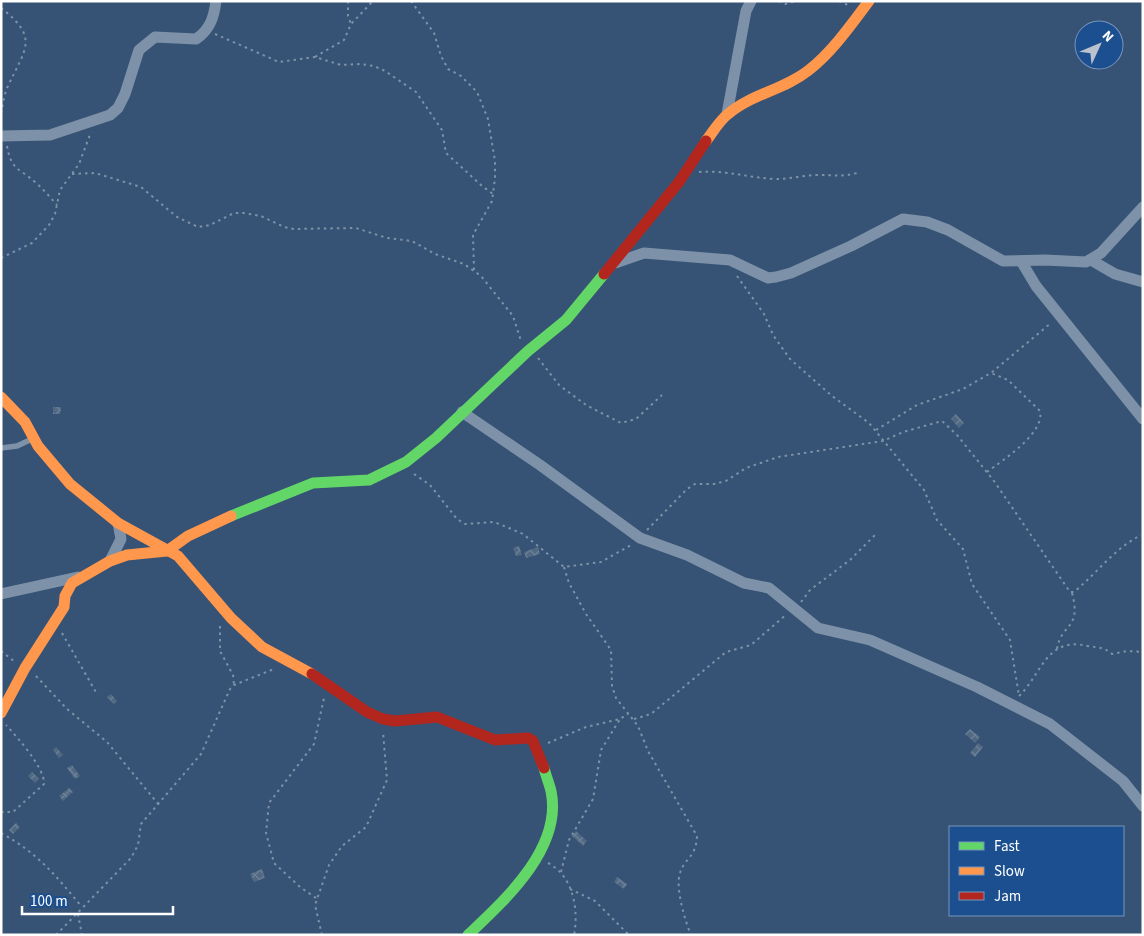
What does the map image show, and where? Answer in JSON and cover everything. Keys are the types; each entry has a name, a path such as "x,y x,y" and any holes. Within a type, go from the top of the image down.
{"street":[{"path":"3,136 50,136 110,115 118,108 140,50 147,42 155,37 196,39 205,32 213,19 216,1"},
{"path":"727,114 746,11 751,1"},
{"path":"1,713 25,668 46,639 64,607 65,596 69,586 81,576 110,561 127,555 167,551 188,536 219,521 313,483 363,481 406,462 421,450 528,351 566,320 679,182 696,154 727,114 751,99 792,81 809,70 869,1"},
{"path":"614,263 644,253 713,258 730,260 768,278 776,277 791,273 852,246 903,219 927,222 948,230 1003,261 1091,260 1101,254 1143,207"},
{"path":"1091,260 1115,274 1143,282"},
{"path":"1021,261 1028,276 1143,419"},
{"path":"1,397 25,422 32,439 70,484 118,523 178,556 246,633 262,647 288,662 306,669 367,712 383,719 396,721 430,717 446,719 487,738 505,741 528,738 536,746 552,802 546,838 537,857 510,896 468,935"},
{"path":"462,412 640,538 722,570 734,579 769,588 818,628 870,640 1024,709 1050,724 1123,781 1143,806"},
{"path":"110,561 122,539 118,523"},
{"path":"1,594 81,576"}],"lane":[{"path":"1,448 17,446 32,439"}],"path":[{"path":"348,1 348,16 351,24"},
{"path":"205,32 218,35 279,62 315,57 344,40 351,24 373,1"},
{"path":"411,1 434,32 441,56 448,69 471,84 483,103 488,119 495,161 493,194 490,206 473,235 474,270"},
{"path":"779,1 785,4 796,1"},
{"path":"1,8 17,20 25,36 22,60 7,88 1,113"},
{"path":"315,57 341,65 360,64 374,66 416,92 438,121 442,130 446,153 493,194"},
{"path":"1,258 32,244 49,226 57,205 60,190 79,164 95,121"},
{"path":"3,136 12,164 57,205"},
{"path":"697,172 732,172 746,176 779,179 820,175 846,176 857,173"},
{"path":"72,174 95,173 141,186 177,217 198,227 210,225 234,213 243,213 261,216 284,227 294,229 356,228 387,238 412,241 435,254 474,270 487,281 513,316 520,337 528,351 543,362 559,385 586,405 620,423 636,419 662,395"},
{"path":"735,273 764,314 774,335 790,359 832,396 869,423 924,490 937,520 963,549 972,584 1010,640 1019,696 1024,709"},
{"path":"876,430 917,405 963,389 991,373 1060,316"},
{"path":"987,472 1034,432 1042,417 1035,405 1008,380 991,373"},
{"path":"564,567 601,562 640,538 687,488 694,484 714,484 726,481 746,468 790,454 883,441 903,432 942,421 957,435 987,472 1072,593 1075,605 1073,623 1061,636 1057,649"},
{"path":"410,471 430,485 457,519 465,524 494,522 523,534 564,567 569,583 586,614 611,650 613,692 638,726 648,751 697,836 697,849 680,874 681,899 691,935"},
{"path":"633,719 651,714 726,652 751,645 760,639 793,608 799,605 817,585 850,560 875,535"},
{"path":"1072,593 1116,550 1141,535"},
{"path":"56,620 97,694"},
{"path":"218,620 221,628 220,651 233,675 234,685"},
{"path":"1019,696 1028,688 1039,668 1057,649 1066,644 1103,647 1112,654 1127,651 1143,652"},
{"path":"1,651 37,676 81,722 107,742 159,805"},
{"path":"56,935 131,858 138,845 141,824 201,754 225,697 234,685 288,662"},
{"path":"316,898 276,866 266,833 269,803 314,744 326,683"},
{"path":"536,746 586,727 620,719 628,714"},
{"path":"322,935 315,905 330,864 342,846 366,827 387,780 383,719"},
{"path":"561,872 569,840 593,799 602,750 620,719"},
{"path":"1,720 41,770 44,780 44,784 13,812 1,812"},
{"path":"1,833 23,845 46,864 82,908"},
{"path":"537,857 561,872 570,890 576,913 574,935"},
{"path":"570,890 595,901 629,935"},
{"path":"78,914 82,935"}],"building":[{"path":"53,407 61,407 60,414 53,414"},
{"path":"956,414 964,423 959,428 951,419"},
{"path":"519,546 522,555 516,556 513,548"},
{"path":"538,547 540,554 526,558 524,552"},
{"path":"111,694 117,701 114,704 107,697"},
{"path":"970,729 980,737 975,743 965,734"},
{"path":"978,743 983,747 975,757 970,753"},
{"path":"56,747 63,755 59,758 53,750"},
{"path":"72,765 80,776 75,779 67,768"},
{"path":"32,772 39,779 35,783 28,776"},
{"path":"69,788 73,792 63,801 59,796"},
{"path":"16,823 20,827 13,834 9,830"},
{"path":"576,831 587,841 583,846 572,836"},
{"path":"262,869 265,878 254,882 250,874"},
{"path":"617,877 627,884 624,889 614,882"}],"traffic: fast":[{"path":"231,516 313,483 369,480 406,462 436,438 528,351 566,320 604,274"},
{"path":"468,935 514,889 540,852 548,833 552,812 551,791 544,768"}],"traffic: slow":[{"path":"706,141 722,120 737,107 799,77 809,70 841,38 869,1"},
{"path":"1,397 25,422 38,446 70,484 118,523 178,556 231,618 262,647 312,674"},
{"path":"1,713 25,668 64,607 65,596 72,583 110,561 127,555 167,551 188,536 231,516"}],"traffic: jam":[{"path":"604,274 679,182 706,141"},
{"path":"312,674 367,712 383,719 395,721 437,717 495,740 528,738 533,741 544,768"}]}
